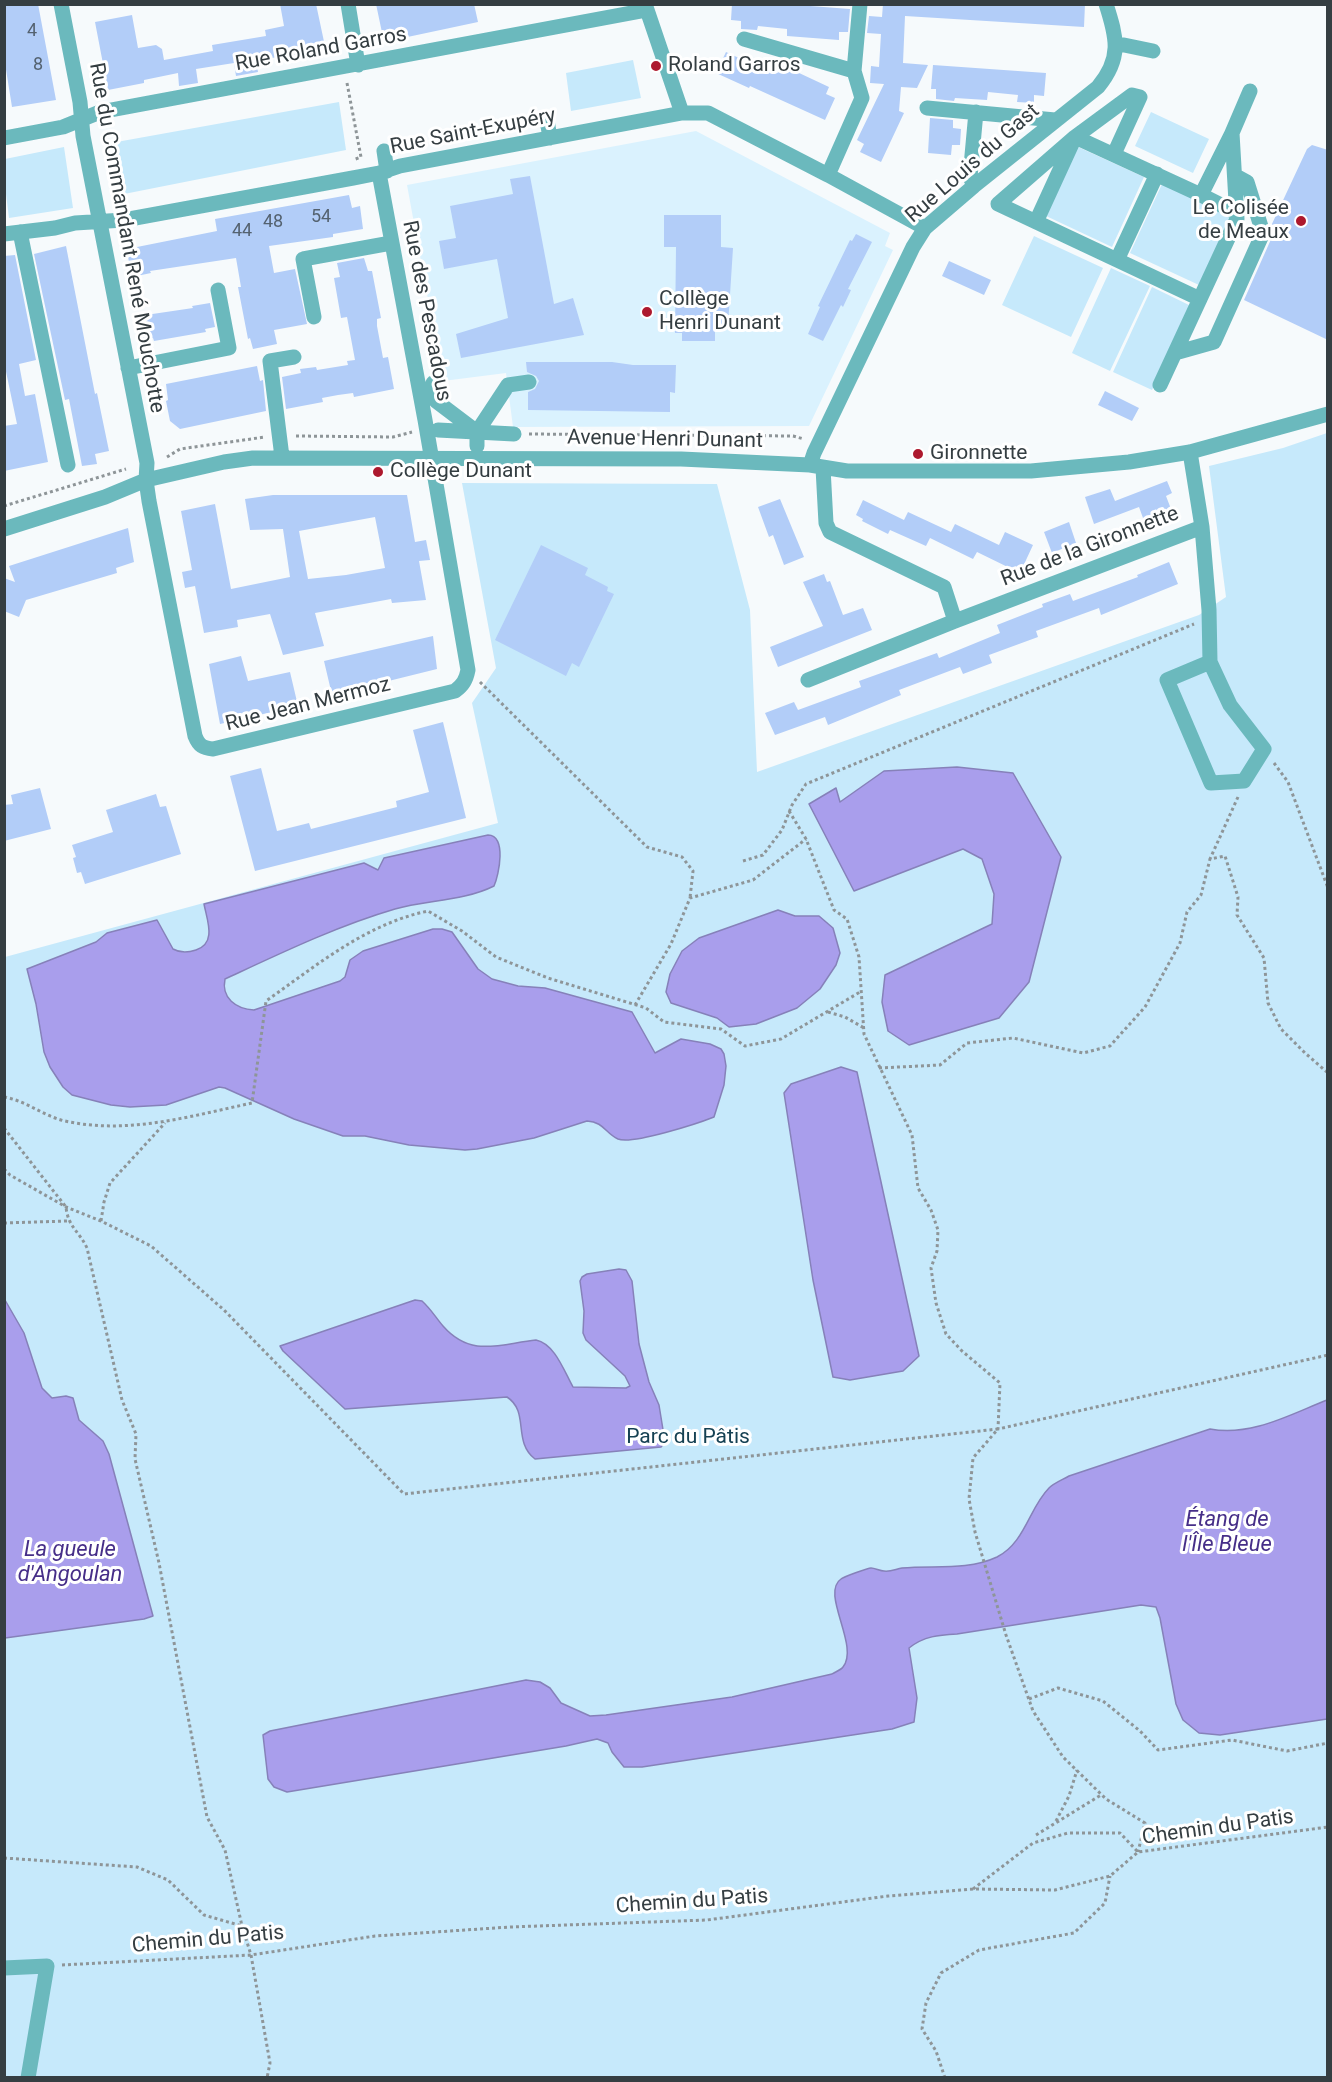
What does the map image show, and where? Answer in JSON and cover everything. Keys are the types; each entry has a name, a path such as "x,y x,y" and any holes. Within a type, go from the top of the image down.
{"street":[{"name":"Rue du Commandant René Mouchotte","path":"61,4 82,118 83,136 147,464 146,480"},
{"path":"348,4 351,66"},
{"path":"828,175 862,98 854,71 861,4"},
{"name":"Rue Louis du Gast","path":"817,466 814,453 913,247 926,228 974,186 1098,87 1108,75 1116,45 1115,32 1106,4"},
{"name":"Rue Roland Garros","path":"4,138 63,127 100,112 351,66 646,7"},
{"path":"646,7 682,113"},
{"path":"744,39 854,71"},
{"path":"1116,45 1153,51"},
{"path":"1201,195 1250,91"},
{"path":"1114,154 1140,98 1132,94 1075,137 998,204 1200,299"},
{"path":"927,108 1055,120"},
{"path":"974,186 970,177 976,112"},
{"name":"Rue Saint-Exupéry","path":"12,233 135,218 682,113 708,113 926,228"},
{"path":"547,120 550,138"},
{"path":"1160,386 1237,219 1232,133"},
{"path":"1075,137 1237,213"},
{"path":"1036,222 1075,137"},
{"name":"Rue des Pescadous","path":"384,151 383,172 391,243 431,457"},
{"path":"1117,260 1157,174"},
{"path":"1175,353 1214,342 1263,233 1247,182 1236,176"},
{"path":"12,233 68,465"},
{"path":"314,317 303,258 391,243"},
{"path":"128,368 229,348 218,290"},
{"path":"282,457 270,361 294,357"},
{"path":"433,382 434,402 477,439"},
{"path":"477,439 508,385 529,382"},
{"name":"Avenue Henri Dunant","path":"4,529 105,497 146,480 224,462 253,458 681,459 817,466 847,471 1031,471 1119,463 1190,452 1328,414"},
{"path":"438,430 477,439 514,434"},
{"name":"Rue de la Gironnette","path":"808,680 1202,527 1190,452"},
{"path":"431,457 468,670"},
{"path":"817,466 826,524 830,532 897,570 944,587 955,621"},
{"name":"Rue Jean Mermoz","path":"146,480 195,736 198,744 204,748 213,749 455,691 462,686 468,670"},
{"path":"1202,527 1210,662 1230,705 1264,749 1244,781 1211,783 1167,680 1210,662"},
{"path":"4,1968 47,1966 28,2078"}],"path":[{"path":"351,66 361,157 350,161 351,168"},
{"path":"288,436 393,437 413,432"},
{"path":"514,434 793,436 808,440"},
{"path":"163,459 180,449 273,437"},
{"path":"4,506 131,467"},
{"path":"743,861 763,855 782,830 789,811 806,784 1209,618"},
{"path":"468,670 647,847 682,857 693,871 690,898 671,944 635,1005"},
{"path":"1264,749 1288,782 1328,888"},
{"path":"879,1068 940,1065 967,1043 1013,1038 1083,1053 1110,1046 1145,1007 1180,944 1187,912 1201,895 1210,859 1249,774"},
{"path":"789,811 806,839 834,910 847,919 859,957 864,1028 879,1068 900,1105 912,1135 918,1188 931,1210 938,1230 937,1251 931,1268 936,1303 946,1334 962,1351 1000,1383 998,1429 973,1458 969,1499 975,1532 1006,1635 1033,1711 1063,1757 1101,1794 1145,1823 1138,1852"},
{"path":"690,898 753,880 806,839"},
{"path":"1210,859 1225,856 1238,897 1237,915 1264,958 1268,1003 1281,1029 1328,1073"},
{"path":"4,1097 20,1100 63,1120 116,1127 166,1122 252,1103 266,1001 346,944 403,916 428,911 462,931 496,957 548,978 646,1008 664,1022 721,1029 745,1046 781,1039 860,992"},
{"path":"827,1011 845,1017 864,1028"},
{"path":"101,1221 110,1183 166,1122"},
{"path":"4,1128 66,1207 67,1221 82,1237 87,1248 122,1400 136,1434 135,1459 159,1563 207,1817 225,1850 251,1955 270,2063 267,2078"},
{"path":"4,1169 10,1175 66,1207 101,1221 151,1246 224,1310 404,1494 998,1429 1328,1355"},
{"path":"4,1222 67,1221"},
{"path":"1029,1699 1058,1689 1103,1701 1140,1731 1158,1750 1232,1740 1287,1751 1328,1743"},
{"path":"1056,1823 1069,1796 1077,1770"},
{"path":"1036,1835 1101,1794"},
{"name":"Chemin du Patis","path":"47,1966 251,1955 375,1936 510,1927 707,1920 888,1896 972,1889 1055,1890 1110,1876 1138,1852 1328,1827"},
{"path":"972,1889 1033,1843 1068,1833 1120,1833 1138,1852"},
{"path":"4,1858 137,1867 168,1880 204,1916 242,1926"},
{"path":"945,2078 936,2051 922,2029 926,2003 940,1973 979,1950 1074,1933 1105,1903 1110,1876"}],"shaded area":[{"name":"Collège Henri Dunant","path":"696,131 890,233 885,246 893,250 809,426 513,427 506,373 443,381 407,185"}],"green space":[{"path":"633,60 641,98 571,111 566,73"},
{"path":"339,102 346,150 119,195 111,143"},
{"path":"1151,112 1209,139 1193,173 1135,146"},
{"path":"1076,146 1144,177 1112,247 1044,215"},
{"path":"64,147 73,208 9,218 5,186 5,159"},
{"path":"1162,184 1231,216 1199,285 1130,253"},
{"path":"1034,236 1103,268 1071,337 1002,305"},
{"path":"1111,268 1150,286 1110,371 1072,353"},
{"path":"1152,287 1191,306 1152,390 1113,372"},
{"name":"Parc du Pâtis","path":"1327,433 1327,2077 5,2078 5,957 498,823 472,703 496,668 462,483 717,484 750,610 757,772 1199,615 1226,597 1209,466 1283,448"}],"water":[{"path":"957,767 1013,773 1061,857 1029,982 999,1018 909,1045 888,1031 882,1002 885,975 992,924 994,894 982,859 963,849 854,891 809,804 836,788 840,802 884,771"},
{"path":"488,835 498,841 500,848 498,873 494,886 470,895 395,909 330,932 225,979 225,992 228,997 236,1005 254,1010 340,981 345,977 350,960 363,951 433,929 442,929 452,932 478,969 492,979 518,986 545,988 632,1012 655,1053 681,1039 710,1044 721,1049 726,1066 724,1085 714,1117 666,1132 626,1140 618,1139 597,1123 587,1121 534,1138 465,1150 409,1145 365,1136 343,1136 294,1119 219,1087 166,1105 130,1107 111,1105 72,1095 63,1087 50,1067 44,1052 27,969 96,942 107,933 157,920 173,949 181,952 193,951 202,947 209,937 204,904 364,863 378,870 384,858"},
{"path":"778,910 795,916 819,916 833,928 840,953 836,965 820,989 797,1008 756,1024 729,1027 717,1018 671,1003 666,992 670,974 682,951 699,938"},
{"path":"841,1067 857,1072 919,1356 903,1371 850,1380 833,1377 813,1280 784,1093 791,1084"},
{"path":"626,1270 632,1281 639,1344 649,1382 659,1405 665,1442 661,1447 535,1459 524,1444 518,1410 507,1397 345,1409 280,1346 415,1300 422,1301 443,1326 464,1342 475,1346 498,1346 536,1340 554,1352 573,1387 626,1388 630,1386 625,1376 586,1340 583,1333 584,1311 580,1281 582,1277 587,1274"},
{"name":"La gueule d'Angoulan","path":"5,1300 24,1333 42,1388 52,1398 66,1396 73,1398 79,1420 103,1441 109,1454 153,1616 5,1638"},
{"name":"Étang de l'Île Bleue","path":"1327,1400 1327,1719 1220,1735 1199,1733 1183,1720 1176,1704 1156,1607 1141,1605 938,1636 920,1641 909,1648 917,1698 914,1722 892,1729 642,1767 624,1767 608,1743 597,1739 287,1792 274,1787 268,1779 263,1735 270,1731 526,1680 540,1682 550,1688 561,1703 590,1716 732,1697 832,1674 842,1668 847,1658 847,1646 835,1596 836,1586 841,1579 871,1568 888,1571 902,1568 962,1566 997,1557 1014,1543 1042,1496 1051,1486 1069,1476 1210,1429 1241,1430 1270,1423"}],"building":[{"path":"4,4 38,4 56,100 12,107 4,57"},
{"path":"280,4 316,4 326,51 256,60 258,72 236,76 234,63 196,69 198,83 179,86 178,73 108,90 95,22 132,15 138,48 156,45 162,49 164,60 213,51 212,45 266,36 265,30 284,26"},
{"path":"376,4 474,4 478,22 384,42"},
{"path":"732,4 784,4 850,9 848,32 839,32 839,40 787,36 787,29 758,26 757,30 741,29 741,21 731,20"},
{"path":"883,4 1085,4 1084,27 905,16 903,63 928,65 917,88 901,87 899,111 904,113 881,162 860,152 864,144 857,140 884,84 870,83 871,66 879,67 881,34 867,33 869,16 882,17"},
{"path":"726,52 739,58 739,55 778,73 782,65 829,87 826,94 835,98 825,120 716,73"},
{"path":"933,65 1046,73 1044,96 1034,95 1034,103 1017,102 1018,95 988,92 987,100 936,99 936,89 931,89"},
{"path":"930,118 953,120 953,128 961,129 960,145 952,145 951,155 928,153"},
{"name":"Le Colisée de Meaux","path":"1312,145 1328,150 1328,340 1244,300 1272,237 1271,226 1307,149"},
{"path":"530,176 554,304 573,298 584,335 461,358 456,334 508,318 497,259 444,269 439,241 456,238 450,206 513,194 510,179"},
{"path":"349,195 352,208 360,206 363,229 333,234 333,237 269,246 274,273 295,269 307,324 274,330 277,344 253,349 250,338 248,339 238,287 241,287 236,258 150,271 151,273 132,277 127,252 138,250 137,247 217,231 215,219"},
{"path":"664,215 721,215 721,247 733,248 728,326 715,325 715,341 682,341 682,333 675,333 676,247 664,247"},
{"path":"856,234 872,242 848,289 851,290 843,307 841,305 823,341 808,334 820,307 818,306 850,240 852,241"},
{"path":"66,246 95,394 97,393 109,451 95,454 97,464 82,466 69,399 65,400 34,254"},
{"path":"15,255 36,360 19,364 25,396 35,394 48,462 4,471 4,426 17,424 4,362 4,256"},
{"path":"364,258 368,271 372,271 381,318 377,319 377,326 383,358 388,357 394,389 354,397 353,393 338,395 322,398 323,402 286,409 282,377 301,373 300,369 316,367 317,370 348,365 347,361 355,360 347,317 341,318 334,278 340,277 337,263"},
{"path":"949,261 991,280 984,295 942,276"},
{"path":"210,303 215,327 205,329 206,332 154,341 153,338 143,340 139,316 193,308 192,306"},
{"path":"526,362 676,365 675,393 670,392 670,412 528,410 528,392 535,389 539,381 536,376 527,372"},
{"path":"257,366 260,381 263,380 266,411 180,429 170,421 166,401 168,400 166,384"},
{"path":"1105,391 1139,408 1132,421 1098,405"},
{"path":"1167,481 1172,493 1166,496 1171,509 1143,518 1139,507 1094,524 1085,497 1110,489 1115,501"},
{"path":"273,495 407,495 415,542 426,540 430,560 419,561 426,600 392,603 391,599 315,613 324,646 283,655 270,614 237,620 238,627 204,633 195,586 185,588 182,572 192,570 181,511 215,504 231,589 290,577 283,529 250,530 245,499","holes":["375,517 385,568 308,579 299,531"]},
{"path":"780,499 804,557 784,565 773,535 769,537 758,507"},
{"path":"863,500 904,520 908,512 951,532 955,524 999,545 1005,532 1033,545 1020,573 977,552 973,559 930,538 926,546 890,530 888,534 862,521 863,519 856,515"},
{"path":"1069,522 1076,543 1052,553 1044,532"},
{"path":"128,528 134,562 116,568 117,573 26,600 19,617 4,611 4,578 15,582 9,566"},
{"path":"541,545 588,568 585,575 608,587 607,591 614,594 579,667 572,663 566,676 495,640"},
{"path":"1169,562 1178,584 1101,615 1099,608 1036,631 1038,637 989,655 992,663 963,674 960,667 899,690 901,695 828,725 825,717 775,735 765,713 794,702 798,710 861,687 859,681 937,653 939,658 1000,633 997,625 1043,607 1042,604 1070,594 1073,601 1138,577 1137,575"},
{"path":"824,574 827,582 830,581 843,615 863,608 872,630 778,667 770,647 823,626 803,582"},
{"path":"433,636 437,669 332,695 324,661"},
{"path":"241,656 248,681 290,672 298,706 220,724 209,664"},
{"path":"443,722 466,818 255,871 230,776 261,768 277,831 309,823 311,829 397,807 396,801 429,792 413,730"},
{"path":"40,788 51,829 4,841 4,805 13,804 11,795"},
{"path":"156,794 160,807 166,806 181,854 85,884 81,872 77,873 73,858 76,857 72,845 113,832 106,810"}],"place":[{"name":"Roland Garros","path":"656,66"},
{"name":"Le Colisée de Meaux","path":"1301,221"},
{"name":"Collège Henri Dunant","path":"647,312"},
{"name":"Gironnette","path":"918,454"},
{"name":"Collège Dunant","path":"378,472"}]}
